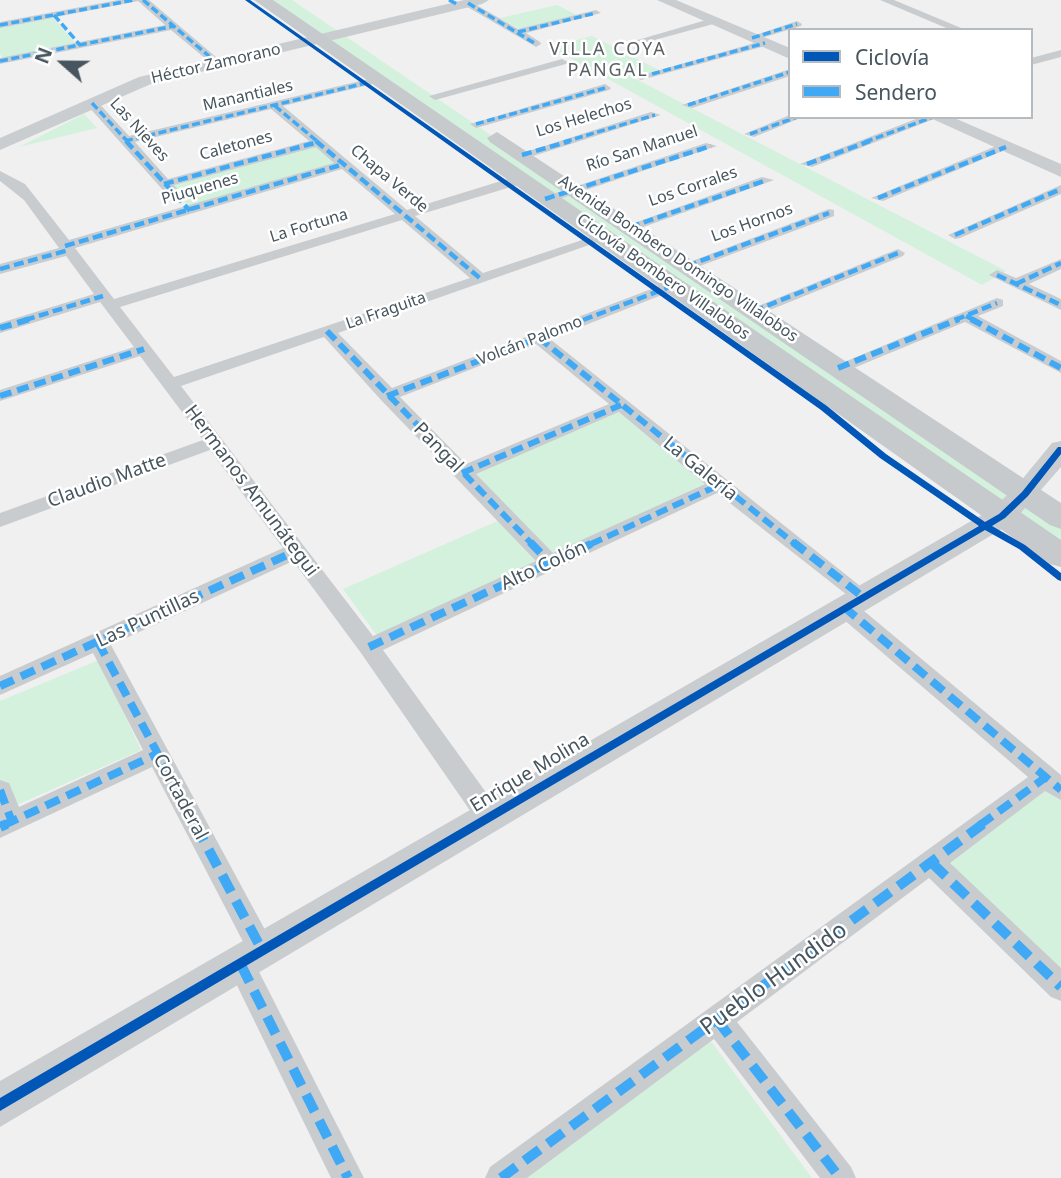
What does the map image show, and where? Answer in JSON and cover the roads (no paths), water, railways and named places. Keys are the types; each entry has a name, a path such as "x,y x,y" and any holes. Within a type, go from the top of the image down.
{"main road":[{"name":"Avenida Bombero Domingo Villalobos","path":"262,0 321,30 377,80 672,286 1014,505 1061,518"},
{"name":"Avenida Bombero Domingo Villalobos","path":"321,30 344,33 367,49"},
{"name":"Avenida Bombero Domingo Villalobos","path":"429,92 838,368 1014,505 1061,556"}],"street":[{"path":"0,25 134,0"},
{"path":"143,0 218,62"},
{"path":"664,0 788,53"},
{"path":"885,0 956,28"},
{"path":"344,33 464,2 536,44"},
{"path":"518,33 596,13"},
{"path":"54,15 80,45"},
{"path":"629,44 713,21"},
{"path":"641,77 758,41 797,23"},
{"path":"0,61 174,26"},
{"name":"Héctor Zamorano","path":"0,145 145,80 218,62 321,30"},
{"path":"1034,60 1061,52"},
{"path":"429,92 562,62"},
{"path":"688,105 788,73"},
{"name":"Manantiales","path":"125,141 377,80"},
{"path":"476,124 605,88"},
{"name":"Las Nieves","path":"92,103 190,211"},
{"name":"Chapa Verde","path":"275,106 481,279"},
{"name":"Los Helechos","path":"522,155 655,115"},
{"path":"750,134 791,119"},
{"path":"807,164 930,119"},
{"path":"940,119 1058,166"},
{"name":"Caletones","path":"164,184 318,142"},
{"name":"Río San Manuel","path":"545,199 711,146"},
{"path":"878,198 1006,146"},
{"name":"Piuquenes","path":"0,270 344,164"},
{"name":"Hermanos Amunátegui","path":"0,175 20,187 107,300 369,647 489,817"},
{"name":"La Fortuna","path":"0,328 107,300 519,180"},
{"name":"Los Corrales","path":"629,227 767,180"},
{"path":"954,235 1061,189"},
{"name":"Los Hornos","path":"687,266 829,213"},
{"name":"La Fraguita","path":"170,384 602,237"},
{"path":"754,311 898,254"},
{"path":"1016,284 1061,263"},
{"path":"997,275 1061,305"},
{"name":"Volcán Palomo","path":"387,396 672,286"},
{"path":"838,368 997,303"},
{"path":"966,316 1061,369"},
{"name":"Pangal","path":"327,331 550,564"},
{"name":"La Galería","path":"539,338 719,485 1054,784"},
{"path":"0,396 144,349"},
{"path":"462,473 621,405"},
{"name":"Claudio Matte","path":"0,520 214,442"},
{"name":"Enrique Molina","path":"0,1105 1014,505 1061,449"},
{"name":"Alto Colón","path":"369,647 719,485"},
{"name":"Las Puntillas","path":"0,686 296,551"},
{"name":"Cortaderal","path":"98,642 157,754 252,958 348,1178"},
{"path":"0,790 6,824 157,754"},
{"name":"Pueblo Hundido","path":"501,1178 932,863 1054,784"},
{"path":"932,863 1061,987"},
{"path":"718,1020 840,1178"}],"district":[{"name":"VILLA COYA PANGAL","path":"608,60"}]}
